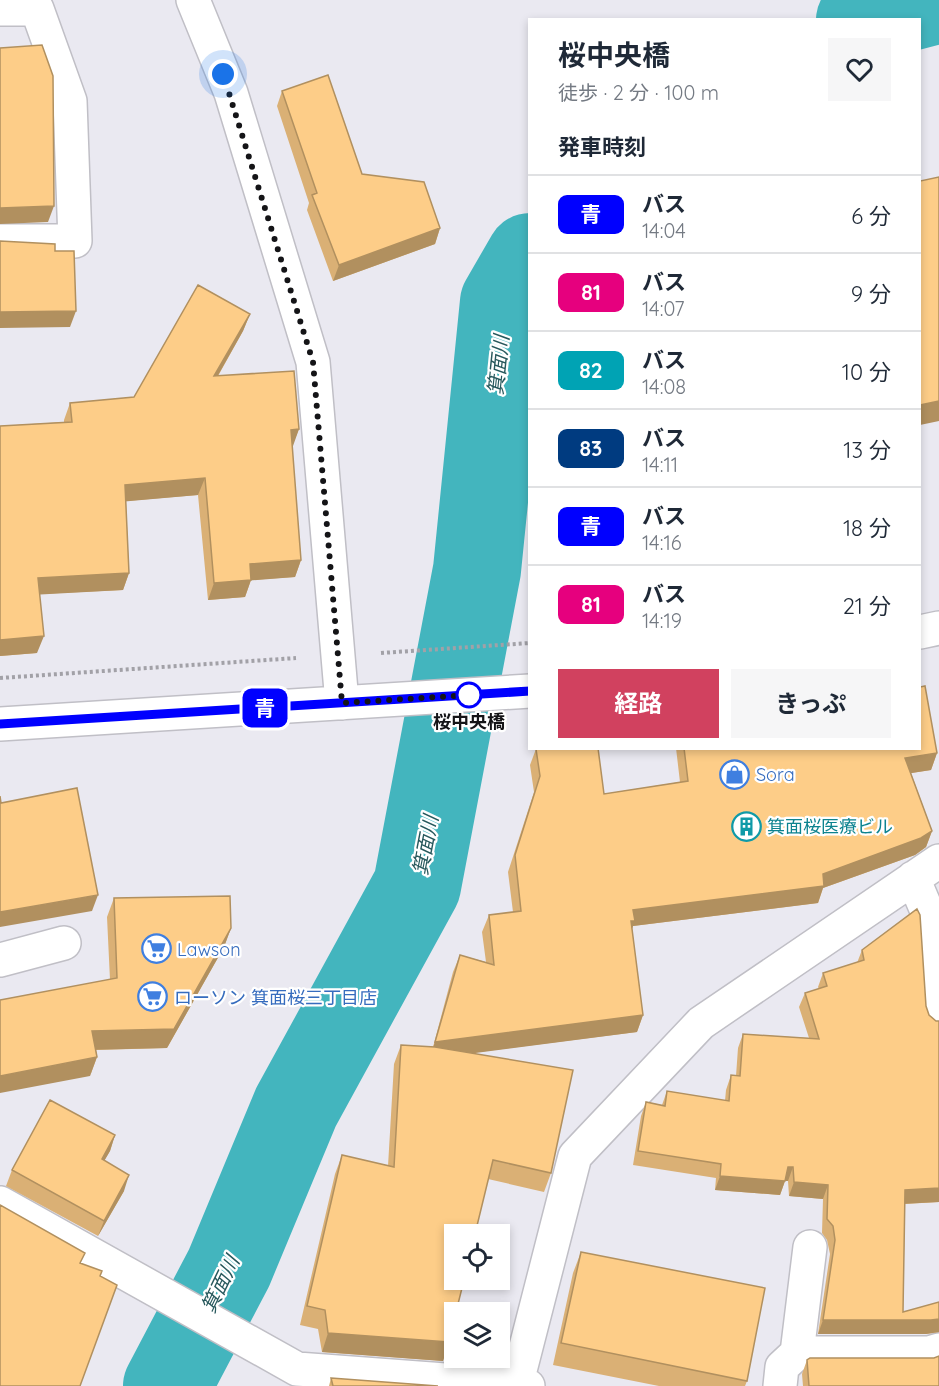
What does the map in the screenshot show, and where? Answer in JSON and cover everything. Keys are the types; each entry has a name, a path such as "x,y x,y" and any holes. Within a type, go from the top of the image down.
{"street":[{"path":"193,0 231,93 313,362 342,703"},
{"path":"0,9 37,9 70,101 75,241 0,241"},
{"path":"921,632 939,628"},
{"path":"0,724 528,691"},
{"path":"0,1203 297,1369 520,1385 575,1156 701,1023 926,869 933,926 939,1018"},
{"path":"0,960 64,943"},
{"path":"780,1386 782,1367 797,1353 810,1247"},
{"path":"797,1353 929,1353 939,1350"}],"path":[{"path":"0,678 528,643"}],"building":[{"path":"42,45 53,76 54,206 0,208 0,48"},
{"path":"328,75 362,174 424,182 440,228 339,265 312,195 317,193 282,91"},
{"path":"939,177 939,401 921,405 921,181"},
{"path":"0,241 55,244 55,251 74,251 76,311 0,312"},
{"path":"198,285 250,314 214,376 294,371 299,429 291,430 301,560 250,564 251,580 214,583 205,478 125,485 129,573 38,578 44,636 0,640 0,426 72,422 70,403 134,397"},
{"path":"925,686 937,753 905,758 932,831 921,838 823,874 824,886 633,910 635,921 631,921 643,1015 435,1042 460,955 494,965 489,915 521,911 515,855 540,776 536,750 598,750 604,794 688,781 684,750 921,750 921,687"},
{"path":"77,788 98,895 0,912 0,796 1,803"},
{"path":"230,896 231,928 174,1029 92,1031 97,1057 0,1076 0,1000 117,978 114,898"},
{"path":"917,909 920,915 926,1006 929,1015 939,1021 939,1188 905,1190 903,1312 939,1302 939,1319 823,1320 835,1240 833,1226 827,1219 828,1185 794,1182 793,1167 788,1167 785,1181 720,1176 721,1164 638,1151 646,1102 665,1106 667,1091 729,1101 731,1075 740,1076 743,1034 819,1039 805,993 827,986 823,973 864,960 862,950"},
{"path":"401,1045 435,1047 573,1070 551,1173 493,1160 477,1224 444,1224 444,1290 462,1290 458,1302 444,1302 444,1342 328,1333 325,1310 307,1306 342,1155 394,1167"},
{"path":"50,1100 115,1135 102,1159 129,1175 104,1221 12,1170"},
{"path":"0,1205 85,1253 80,1263 102,1271 100,1276 117,1285 80,1386 0,1386"},
{"path":"581,1252 765,1288 747,1381 561,1343"},
{"path":"939,1356 939,1386 809,1386 807,1360 810,1358 934,1358"},
{"path":"331,1378 438,1386 333,1386"}],"waterway":[{"name":"箕面川","path":"868,18 936,0"},
{"name":"箕面川","path":"167,1386 229,1268 296,1107 417,886 477,570 504,302 528,260"}],"bus line":[{"name":"青","path":"0,724 528,691"}],"place":[{"name":"桜中央橋","path":"469,695"},
{"name":"Sora","path":"735,774"},
{"name":"箕面桜医療ビル","path":"746,826"},
{"name":"Lawson","path":"156,949"},
{"name":"ローソン 箕面桜三丁目店","path":"153,997"}],"route":[{"path":"223,74 231,93 313,362 342,703 469,695"}]}
